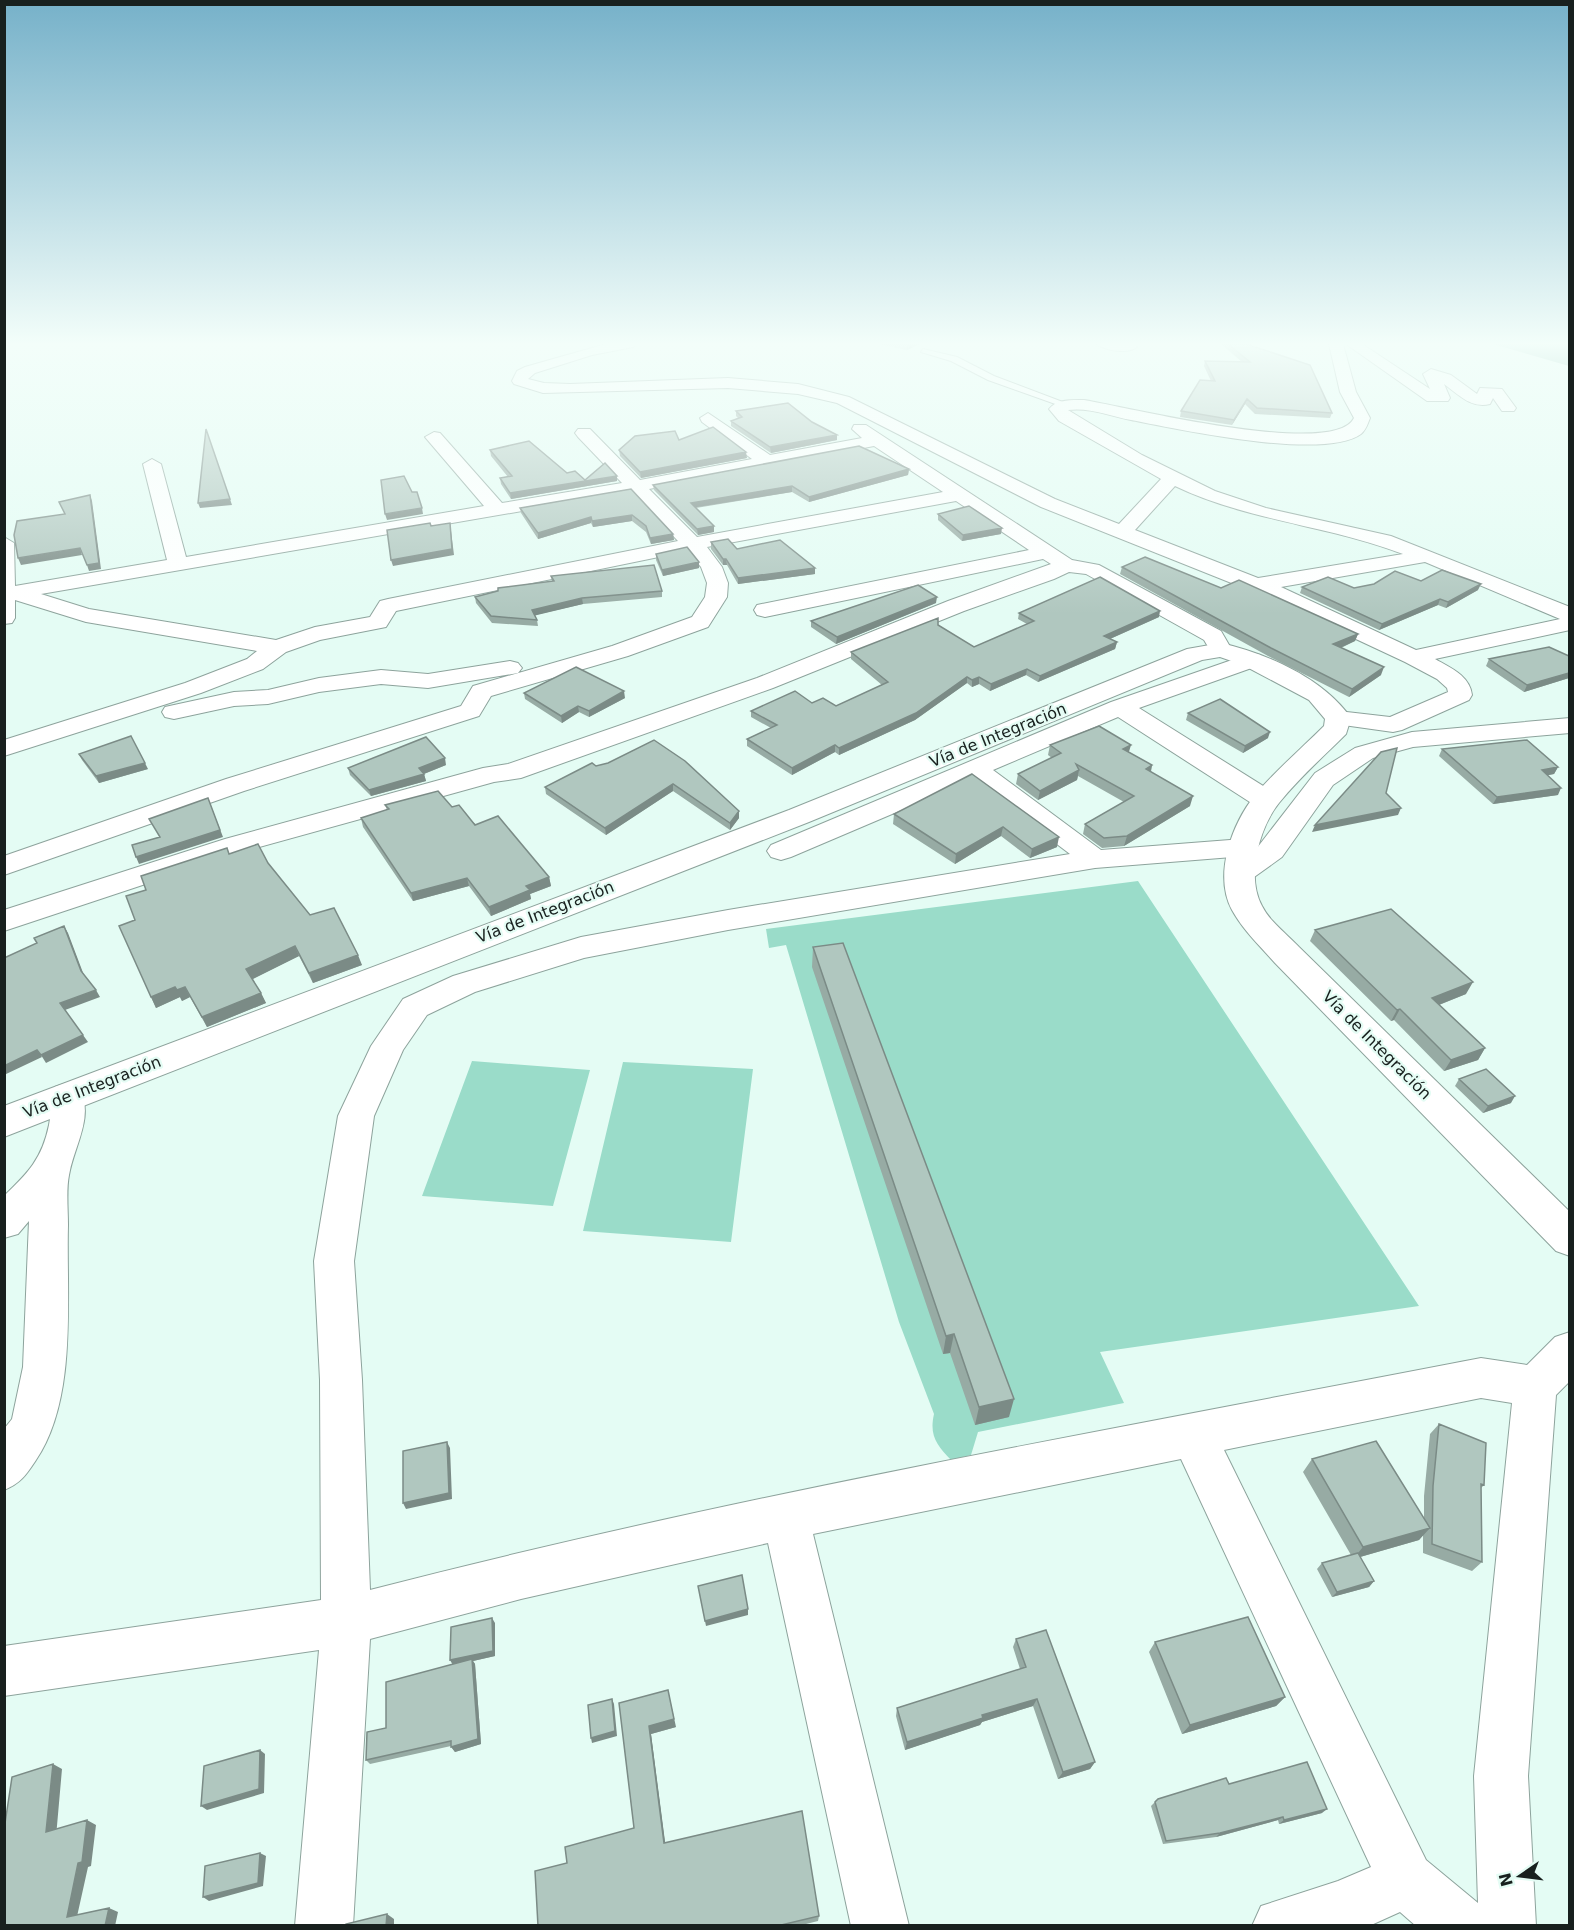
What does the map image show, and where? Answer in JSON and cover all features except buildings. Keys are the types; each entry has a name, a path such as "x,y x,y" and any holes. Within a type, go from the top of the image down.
{"main road":[{"name":"Vía de Integración","path":"4,1122 799,816 1196,654 1221,651 1252,660 1318,695 1338,718"},
{"path":"1241,860 1266,800 1337,728 1338,718"},
{"name":"Vía de Integración","path":"1241,860 1241,892 1251,916 1569,1239"}],"street":[{"path":"4,866 71,840 235,785 470,711 482,691 620,651 700,622 711,608 718,591 718,574 637,486 585,434"},
{"path":"730,434 768,462"},
{"path":"869,434 1057,559 1092,569 1213,636 1221,651"},
{"path":"911,434 1048,503 1256,585 1413,657 1445,674 1459,686 1460,695 1393,725 1338,718"},
{"path":"1094,434 1171,479 1261,512 1362,533 1426,556 1569,615"},
{"path":"1241,434 1322,438 1346,434"},
{"path":"434,437 497,509"},
{"path":"5,594 637,486 879,440"},
{"path":"152,464 178,564"},
{"path":"1122,533 1171,479"},
{"path":"4,748 192,688 255,664 278,646 315,634 378,622 388,606 691,544 961,494"},
{"path":"4,543 4,618"},
{"path":"1256,585 1426,556"},
{"path":"765,610 1057,559"},
{"path":"4,921 235,845 492,774 512,772 765,683 956,606 1047,575 1057,559"},
{"path":"5,594 23,595 86,615 236,642 278,646"},
{"path":"1413,657 1569,623"},
{"path":"55,732 93,732 234,699 268,697 319,685 381,677 428,681 620,651"},
{"path":"781,850 966,774 973,768 1120,707 1252,660"},
{"path":"1120,707 1266,800"},
{"path":"324,1926 346,1621 341,1380 334,1261 356,1116 388,1046 416,1007 464,984 581,948 784,909 1095,859 1241,860 1272,851 1324,779 1364,753 1412,740 1569,725"},
{"path":"973,768 1095,859"},
{"path":"4,1468 32,1428 44,1367 50,1175 67,1124 67,1097"},
{"path":"4,1222 50,1175"},
{"path":"1507,1926 1502,1776 1535,1387 1569,1351"},
{"path":"4,1671 346,1621 521,1575 785,1516 1481,1378 1535,1387"},
{"path":"1193,1435 1406,1880 1460,1926"},
{"path":"785,1516 880,1926"},
{"path":"1281,1926 1341,1909 1406,1880"}],"shaded area":[{"path":"1138,881 1419,1306 1100,1352 1124,1403 978,1432 971,1455 951,1460 938,1445 933,1434 934,1414 899,1322 786,945 769,948 766,929"},
{"path":"472,1061 590,1070 553,1206 422,1196"},
{"path":"623,1062 753,1069 731,1242 583,1231"}]}
